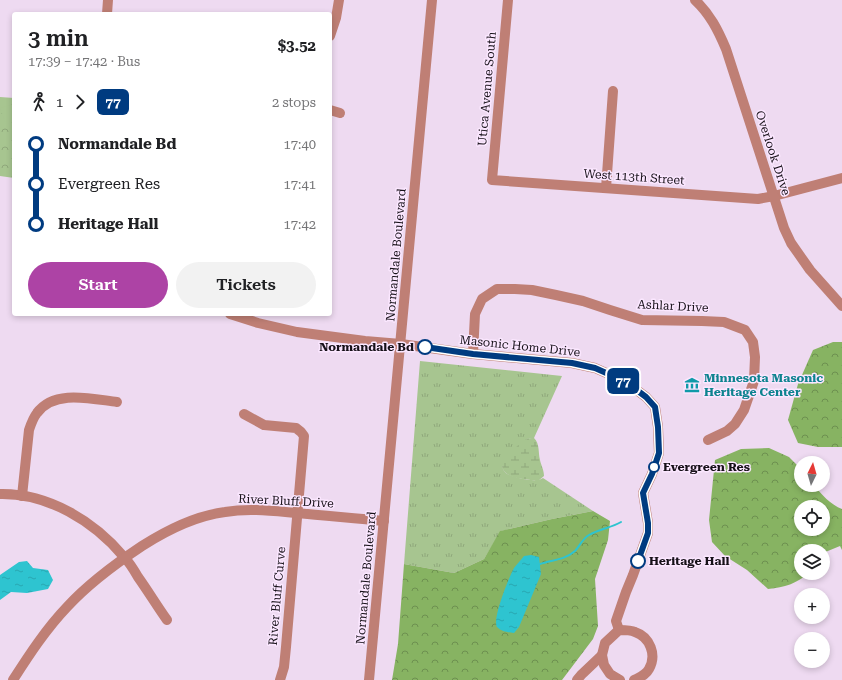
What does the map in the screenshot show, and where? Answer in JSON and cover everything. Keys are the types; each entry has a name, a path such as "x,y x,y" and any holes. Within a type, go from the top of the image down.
{"street":[{"path":"106,12 108,0"},
{"path":"332,29 336,18 339,0"},
{"name":"Normandale Boulevard","path":"369,680 432,0"},
{"name":"Utica Avenue South","path":"492,180 508,0"},
{"name":"Overlook Drive","path":"695,0 709,15 726,49 784,228 794,247 810,270 842,306"},
{"path":"606,188 614,90"},
{"path":"332,111 340,113"},
{"name":"West 113th Street","path":"492,180 758,199 842,178"},
{"name":"Ashlar Drive","path":"473,354 475,314 482,299 497,289 532,290 556,295 583,301 642,320 724,322 745,330 753,342 755,357 754,382 744,410 735,424 727,431 708,440"},
{"name":"Masonic Home Drive","path":"236,316 258,323 298,332 473,354 572,363 595,368 622,380 646,397 655,407 658,427 659,453 652,474 643,493 648,523 648,533 616,621 619,630"},
{"path":"22,496 29,430 32,420 38,412 46,405 65,397 117,402"},
{"name":"River Bluff Curve","path":"244,414 264,425 296,428 304,436 286,647 284,667 280,680"},
{"path":"0,494 29,497 51,504 72,513 92,526 125,557 167,620"},
{"name":"River Bluff Drive","path":"17,678 45,632 90,584 125,557 182,523 203,516 246,510 384,521"},
{"path":"620,680 610,674 604,665 602,655 605,643 619,630 635,632 646,638 651,646 653,658 649,669 644,675 634,680"},
{"path":"577,680 602,655"}],"green space":[{"path":"0,97 12,98 12,178 0,176"},
{"path":"12,105 12,122 6,124 0,108"},
{"path":"833,342 842,342 842,447 818,447 798,443 788,420 798,384 813,350"},
{"path":"420,361 562,376 534,438 527,439 502,466 503,470 507,474 515,477 534,480 543,478 593,511 501,531 484,559 454,573 404,564"},
{"path":"534,438 538,445 544,476 538,481 516,478 508,475 502,467 505,460 524,440"},
{"path":"769,448 789,457 794,462 794,492 820,492 828,500 794,500 794,536 830,536 830,502 842,509 842,550 840,546 830,550 830,544 794,544 794,580 800,580 780,587 768,589 747,570 725,556 712,542 709,520 715,460 741,449"},
{"path":"593,511 610,521 608,540 595,579 598,626 593,639 562,680 392,680 398,644 404,564 454,573 484,559 500,531"}],"water":[{"path":"531,555 539,557 541,574 519,627 514,633 503,631 497,627 496,623 505,589 514,568 524,556"},
{"path":"27,561 33,568 48,570 53,580 48,589 27,593 11,592 0,600 0,575 19,562"}],"waterway":[{"path":"540,564 571,554 589,535 621,522"}],"bus line":[{"name":"77","path":"425,347 473,354 572,363 595,368 622,380 646,397 655,407 658,427 659,453 652,474 643,493 648,523 648,533 638,561"}],"place":[{"name":"Normandale Bd","path":"425,347"},
{"name":"Minnesota Masonic Heritage Center","path":"692,385"},
{"name":"Evergreen Res","path":"654,467"},
{"name":"Heritage Hall","path":"638,561"}]}
